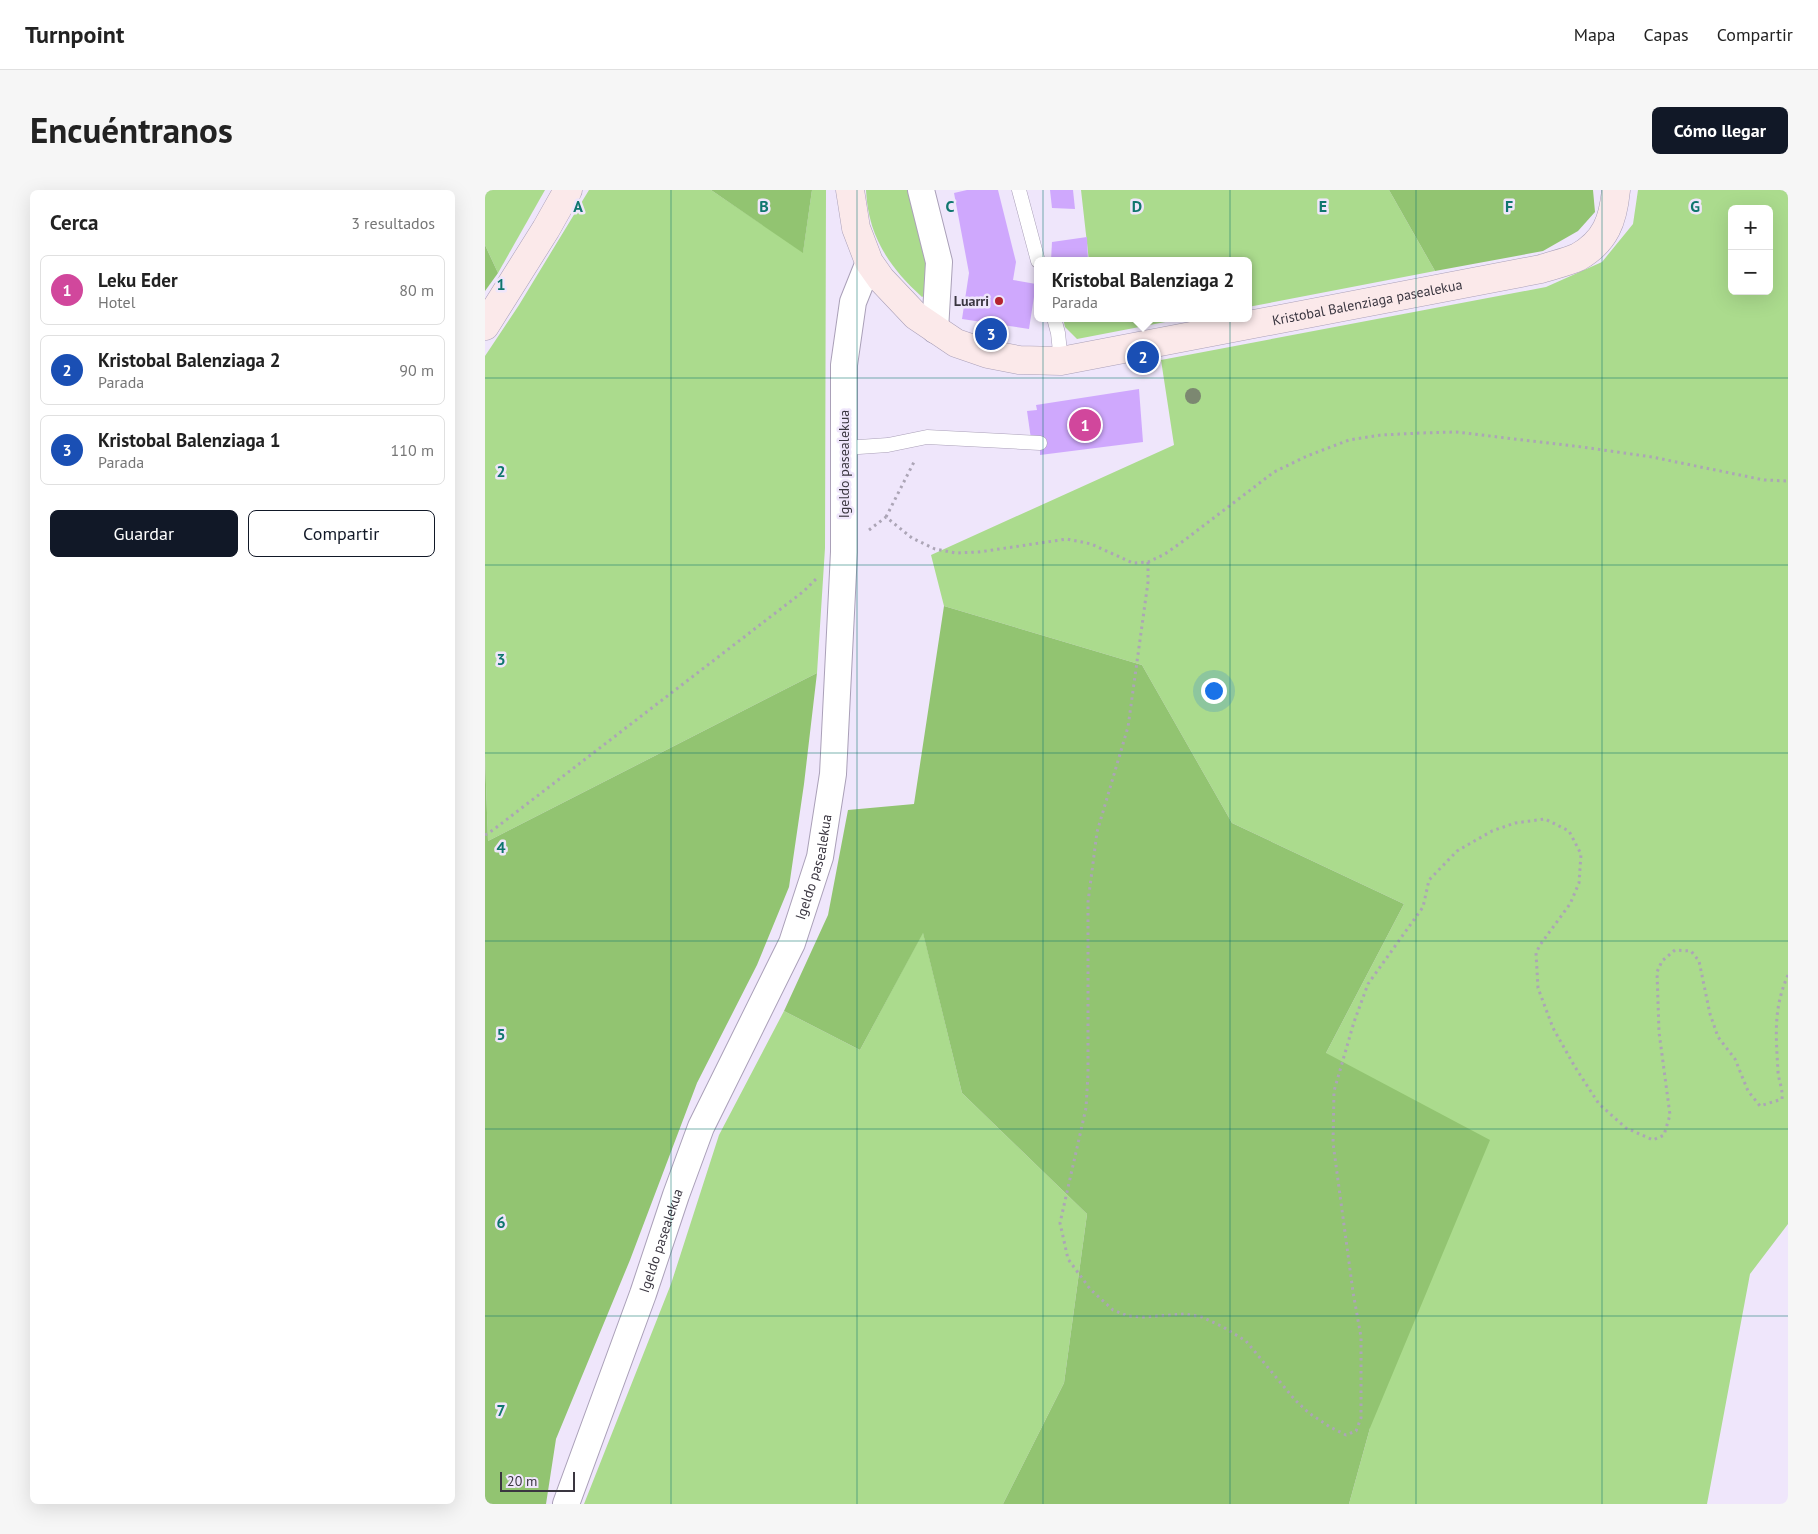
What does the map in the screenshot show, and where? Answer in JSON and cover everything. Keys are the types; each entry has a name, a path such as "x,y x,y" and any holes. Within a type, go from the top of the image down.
{"street":[{"path":"485,326 546,229 568,190"},
{"path":"850,190 856,228 869,262"},
{"path":"921,190 939,262 935,330"},
{"name":"Kristobal Balenziaga pasealekua","path":"869,262 881,279 916,316 956,342 988,354 1019,360 1061,360 1541,269 1578,257 1603,237 1614,212 1616,190"},
{"name":"Igeldo pasealekua","path":"566,1504 643,1294 701,1126 792,943 820,857 833,774 844,552 843,366 853,302 869,262"}],"lane":[{"path":"1019,190 1037,257"},
{"path":"1055,322 1061,360"},
{"path":"844,448 888,445 927,437 1040,443"}],"path":[{"path":"886,517 912,538 935,549 956,553 979,552 1067,539 1091,544 1133,562 1148,562 1165,554 1274,472 1307,456 1349,440 1381,435 1456,432 1652,457 1764,480 1788,481"},
{"path":"485,834 493,830 804,591 844,552 886,517 927,437"},
{"path":"1148,562 1148,582 1128,727 1097,832 1091,875 1088,902 1088,1074 1086,1108 1060,1223 1068,1259 1090,1288 1113,1310 1128,1316 1144,1317 1185,1314 1202,1317 1223,1326 1246,1341 1295,1400 1309,1413 1330,1427 1346,1434 1356,1431 1361,1418 1361,1337 1333,1143 1334,1091 1354,1022 1368,984 1423,907 1429,880 1457,851 1492,831 1515,823 1545,819 1569,831 1581,854 1579,883 1570,904 1545,937 1536,954 1538,988 1553,1028 1575,1067 1599,1104 1626,1128 1653,1140 1664,1135 1670,1115 1659,1032 1657,972 1661,961 1675,950 1691,951 1699,961 1710,1014 1718,1037 1735,1059 1748,1091 1760,1106 1781,1099 1783,1090 1779,1076 1775,1032 1780,994 1788,975"}],"green space":[{"path":"485,190 545,190 498,273 485,245"},
{"path":"589,190 711,190 803,252 812,190 826,190 825,548 817,673 488,841 485,756 485,356 519,305"},
{"path":"711,190 812,190 803,253"},
{"path":"866,190 911,190 924,234 929,293 922,297 890,262 882,249 871,222"},
{"path":"1081,190 1389,190 1435,271 1252,306 1252,257 1089,257"},
{"path":"1389,190 1593,190 1595,212 1578,231 1543,251 1435,271"},
{"path":"1638,190 1788,190 1788,1224 1750,1274 1707,1504 1349,1504 1370,1428 1326,1053 1404,904 1232,823 1142,665 944,606 931,555 1174,445 1161,360 1546,287 1602,262 1633,224"},
{"path":"485,245 498,273 485,291"},
{"path":"1064,322 1165,322 1077,339 1065,327"},
{"path":"944,606 1142,665 1232,823 1404,904 1326,1053 1490,1140 1370,1428 1349,1504 1003,1504 1064,1383 1087,1214 962,1093 923,933 860,1050 784,1011 828,915 848,810 914,804"},
{"path":"817,673 804,784 789,887 757,965 697,1083 630,1260 556,1439 546,1504 485,1504 485,756 488,841"},
{"path":"923,932 962,1093 1087,1214 1064,1383 1003,1504 584,1504 671,1284 719,1135 784,1011 860,1050"}],"building":[{"path":"967,190 998,190 1016,262 1013,280 1034,284 1029,329 962,319 969,273 954,193"},
{"path":"1050,190 1073,190 1075,209 1052,208"},
{"path":"1087,237 1088,257 1051,257 1052,242"},
{"path":"1139,389 1143,442 1040,455 1040,443 1031,439 1027,411 1037,410 1036,405"}],"place":[{"name":"Luarri","path":"999,301"},
{"name":"Kristobal Balenziaga 1","path":"991,334"},
{"name":"Kristobal Balenziaga 2","path":"1143,357"},
{"name":"Leku Eder","path":"1085,425"}]}
